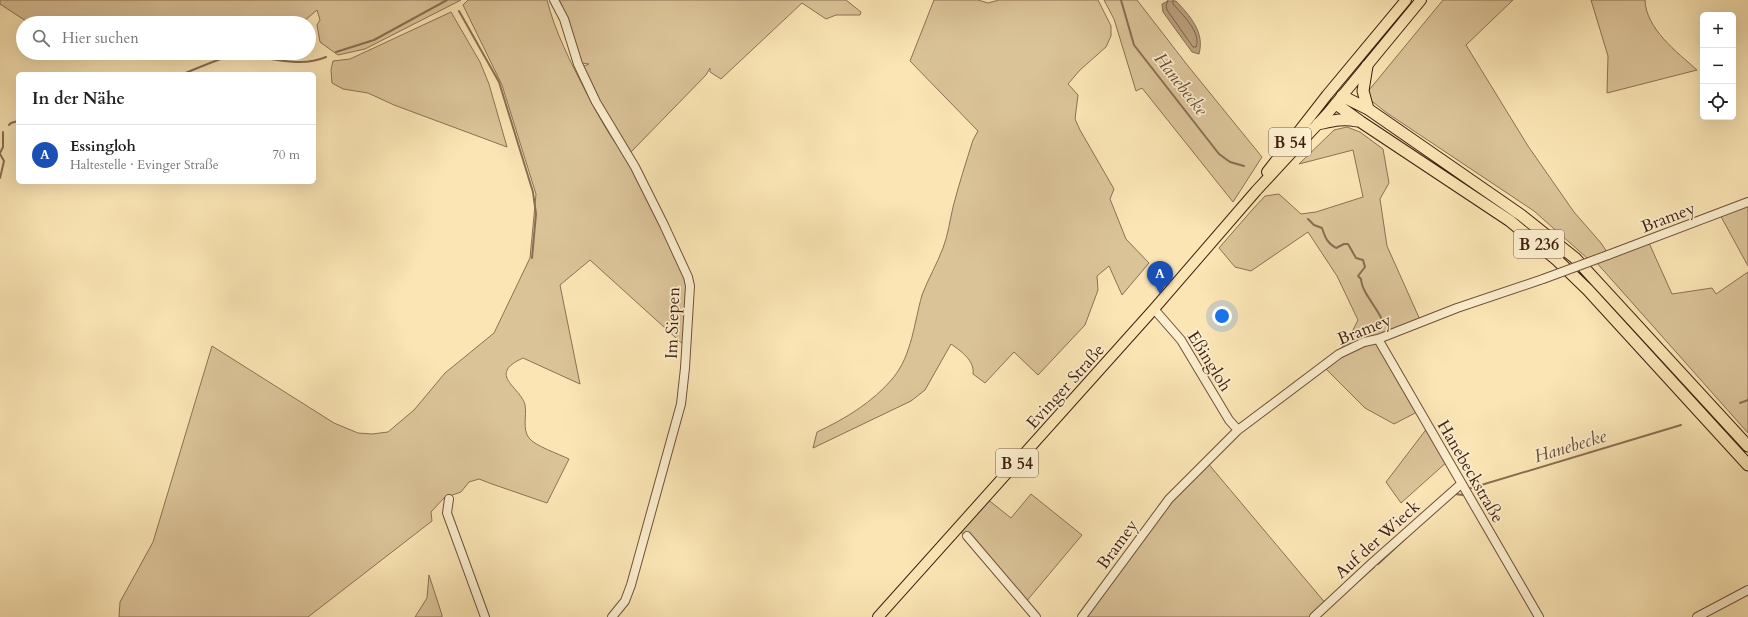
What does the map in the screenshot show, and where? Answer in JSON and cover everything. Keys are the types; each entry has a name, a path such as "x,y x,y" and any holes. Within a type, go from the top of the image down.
{"highway":[{"path":"1367,66 1363,91 1368,109"},
{"name":"B 236","path":"1335,95 1368,109 1521,215 1574,258 1748,446"},
{"name":"B 236","path":"1335,95 1361,122 1478,199 1525,233 1557,260 1594,296 1748,465"},
{"path":"1318,124 1346,119 1361,122"}],"main road":[{"name":"B 54","path":"1256,191 1271,166 1335,95 1406,0"},
{"name":"B 54","path":"1256,191 1318,124 1335,95 1367,66 1421,0"},
{"name":"Evinger Straße","path":"878,617 1154,309 1256,191"}],"street":[{"name":"Im Siepen","path":"554,0 564,19 578,64 596,102 635,167 664,225 688,277 690,286 685,368 681,404 631,585 625,601 612,617"},
{"name":"Bramey","path":"1082,617 1168,499 1238,430 1339,354 1364,342 1378,339 1457,308 1608,256 1748,202"},
{"name":"Eßingloh","path":"1154,309 1181,340 1229,420 1238,430"},
{"name":"Hanebeckstraße","path":"1378,339 1539,617"},
{"name":"Auf der Wieck","path":"1314,617 1461,484"},
{"path":"449,499 447,513 485,617"},
{"path":"967,536 1036,617"},
{"path":"1697,617 1748,590"}],"shaded area":[{"path":"0,0 461,0 365,49 338,55 320,42 317,25 320,20 317,10 310,16 18,16 0,4"},
{"path":"468,0 547,0 559,36 575,70 604,126 626,157 686,276 689,289 686,347 590,260 560,285 580,384 523,358 512,364 507,370 506,376 525,405 525,427 529,438 542,447 569,459 547,503 479,479 469,482 461,492 444,498 431,512 432,521 308,617 119,617 120,602 153,542 212,346 334,423 358,433 372,434 388,432 414,410 445,373 494,333 530,258 536,194 502,85 463,5"},
{"path":"559,0 846,0 861,12 860,15 836,15 826,19 802,3 721,79 710,72 710,68 706,75 631,152 596,98 583,69 584,66 589,64 582,63 567,17"},
{"path":"934,0 978,0 988,3 999,0 1098,0 1111,26 1111,36 1106,47 1080,70 1068,84 1078,95 1075,119 1114,189 1110,199 1126,239 1149,263 1122,295 1109,266 1097,276 1098,290 1085,325 1038,375 1014,352 985,383 973,374 970,361 951,344 925,390 911,401 813,448 817,432 848,416 868,402 885,387 899,369 912,338 922,295 945,243 960,181 973,140 978,131 910,61"},
{"path":"1104,0 1137,0 1188,66 1262,157 1233,202 1142,88 1136,91 1114,19"},
{"path":"1443,0 1513,0 1466,45 1528,146 1574,212 1607,252 1587,258 1534,211 1387,113 1369,99 1369,90"},
{"path":"1591,0 1645,0 1651,21 1657,30 1672,48 1697,70 1607,93 1608,56"},
{"path":"451,12 480,62 489,84 507,147 394,105 368,93 343,89 332,83 331,70 333,61 350,59"},
{"path":"1347,127 1360,132 1383,149 1389,183 1380,199 1387,246 1421,322 1378,339 1419,411 1394,424 1365,408 1324,367 1347,342 1358,320 1337,276 1308,232 1251,271 1235,267 1219,248 1265,196 1279,194 1301,214 1316,212 1363,197 1353,150 1299,164 1334,130"},
{"path":"1748,202 1748,266 1719,213"},
{"path":"1649,243 1672,294 1712,288 1716,294 1748,272 1748,433 1596,262"},
{"path":"1428,427 1448,461 1401,503 1386,482"},
{"path":"1206,461 1327,605 1314,617 1082,617 1169,499"},
{"path":"1031,494 1082,535 1025,603 959,530 986,498 1011,518"},
{"path":"429,575 442,617 415,617 427,598"}],"water":[{"path":"1168,1 1176,1 1195,25 1200,39 1199,54 1192,52 1163,12 1162,4"}],"waterway":[{"path":"336,52 374,40 447,0"},
{"name":"Hanebecke","path":"1121,0 1134,45 1219,154 1230,162 1244,166"},
{"path":"459,11 499,82 533,192 536,214 532,258"},
{"path":"316,60 326,57"},
{"path":"188,72 218,60"},
{"path":"276,60 293,62 315,60"},
{"path":"9,125 16,122"},
{"path":"0,153 3,147 3,132"},
{"path":"0,154 4,161 0,178"},
{"name":"Hanebecke","path":"1308,219 1314,225 1322,228 1330,244 1336,248 1344,244 1348,244 1356,258 1363,260 1365,267 1358,276 1382,320"},
{"name":"Hanebecke","path":"1740,403 1748,400"},
{"name":"Hanebecke","path":"1468,489 1681,425"},
{"path":"1455,494 1463,495"},
{"path":"1378,564 1408,536"},
{"path":"1358,581 1374,567"}],"place":[{"name":"Essingloh","path":"1160,294"}]}
